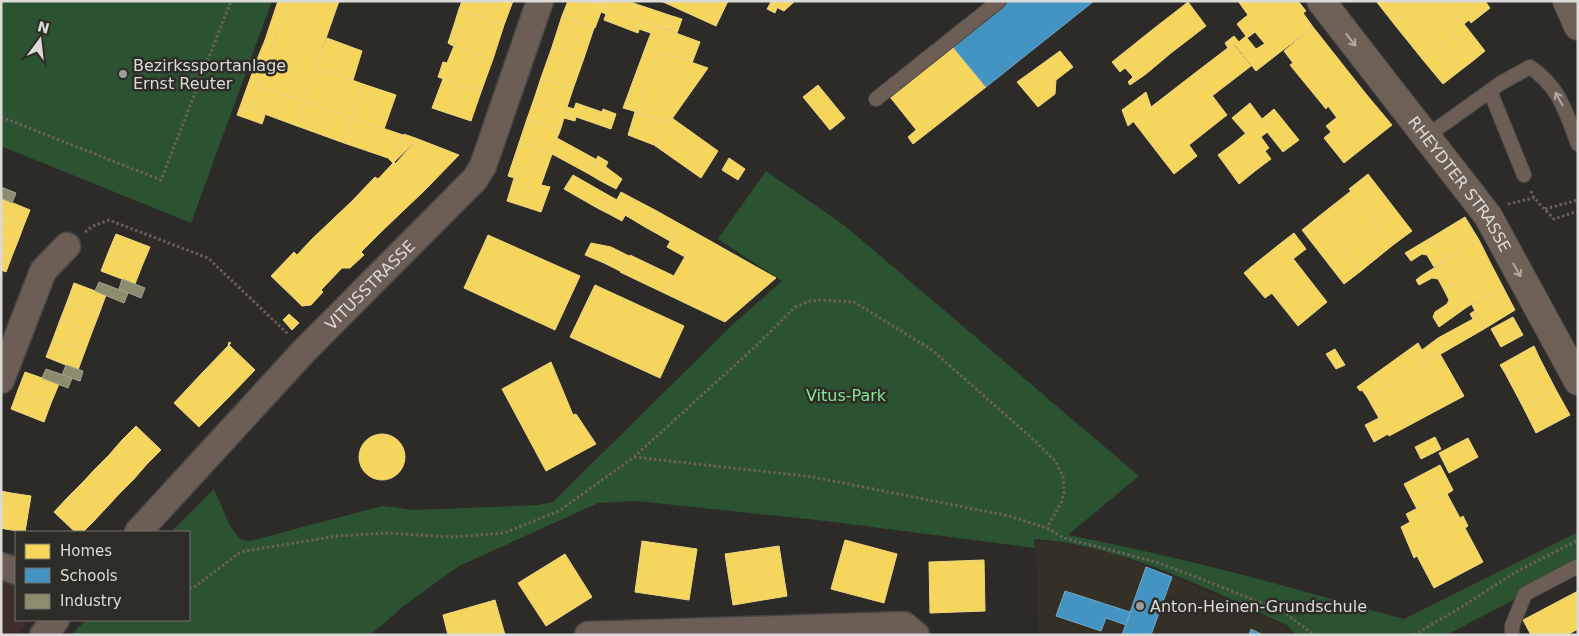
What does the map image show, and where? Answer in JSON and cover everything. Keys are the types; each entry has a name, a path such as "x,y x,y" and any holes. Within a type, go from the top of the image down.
{"main road":[{"name":"RHEYDTER STRASSE","path":"1321,1 1488,216 1578,381"},
{"path":"1568,1 1578,26"}],"street":[{"name":"VITUSSTRASSE","path":"139,531 305,350 475,179 483,166 540,1"},
{"path":"1,380 43,271 67,246"},
{"path":"1,566 15,571"},
{"path":"43,635 55,621"},
{"path":"588,635 904,625 916,635"}],"lane":[{"path":"876,99 999,1"},
{"path":"1427,136 1496,87 1530,67 1546,78 1561,100 1578,144"},
{"path":"1496,87 1524,175"},
{"path":"1512,635 1512,626 1525,594 1578,566"}],"path":[{"path":"1,117 161,180 230,1"},
{"path":"1524,175 1534,198 1554,219 1578,211"},
{"path":"1544,210 1578,200"},
{"path":"67,246 93,226 109,220 208,258 305,350"},
{"path":"190,587 202,581 240,552 338,536 385,533 453,537 504,533 559,511 634,457 757,345 795,307 810,301 821,300 854,302 932,350 968,379 1056,462 1063,477 1064,492 1061,503 1047,528"},
{"path":"634,457 813,477 1009,516 1047,528 1064,538 1156,562 1190,574 1284,612 1314,635"},
{"path":"1414,635 1516,572 1578,540"}],"shaded area":[{"name":"Anton-Heinen-Grundschule","path":"1036,542 1059,542 1113,553 1198,587 1287,626 1293,635 1039,635"},
{"path":"1,579 15,586 15,621 25,621 25,626 18,635 1,635"}],"green space":[{"name":"Bezirkssportanlage Ernst Reuter","path":"1,1 272,1 191,223 1,146"},
{"name":"Vitus-Park","path":"766,171 845,226 1139,476 1068,535 1195,563 1404,619 1578,532 1578,567 1446,635 1296,635 1287,625 1164,571 1133,559 1067,543 1034,539 1035,548 826,521 637,501 598,503 459,566 405,605 370,635 71,635 85,621 190,621 190,531 172,531 214,489 230,526 240,539 250,541 382,506 415,510 538,505 553,502 731,326 782,281 718,239"}],"building: Homes":[{"path":"278,1 288,1 273,43 265,40"},
{"path":"288,1 339,1 304,101 259,86"},
{"path":"462,1 513,1 504,25 459,9"},
{"path":"568,1 589,1 642,20 638,33 604,20 606,14 601,12 595,28 562,16"},
{"path":"589,1 628,1 639,5 635,18"},
{"path":"661,1 728,1 716,26"},
{"path":"771,1 795,1 784,11 770,4"},
{"path":"1238,1 1298,1 1306,11 1303,13 1313,27 1279,53 1269,41 1265,44 1255,32 1244,18 1248,15"},
{"path":"1376,1 1422,1 1394,24"},
{"path":"1422,1 1479,1 1447,27 1454,35 1423,60 1394,24"},
{"path":"1479,1 1485,1 1490,8 1471,23 1469,20 1464,24 1485,51 1474,60 1447,27"},
{"path":"1188,2 1206,26 1171,53 1152,30"},
{"path":"770,4 777,8 775,13 767,9"},
{"path":"639,5 672,16 667,29 635,18"},
{"path":"459,9 504,25 493,59 454,46 461,27 454,25"},
{"path":"562,16 594,28 584,58 552,47"},
{"path":"672,16 682,19 677,33 667,29"},
{"path":"1244,18 1255,32 1247,38 1256,49 1269,41 1279,53 1256,71 1235,45 1246,36 1237,24"},
{"path":"642,20 654,25 651,33 639,29"},
{"path":"454,25 461,27 453,46 448,43"},
{"path":"654,25 700,42 692,63 646,46"},
{"path":"1313,27 1366,94 1337,118 1328,106 1326,109 1290,65 1293,63 1284,51"},
{"path":"1152,30 1171,53 1146,74 1127,50"},
{"path":"1454,35 1474,60 1443,84 1423,60"},
{"path":"1234,36 1239,42 1228,48 1225,43"},
{"path":"327,38 362,51 353,80 316,67"},
{"path":"265,40 273,43 268,60 258,57"},
{"path":"1233,44 1251,66 1212,96 1195,73"},
{"path":"454,46 493,59 481,92 438,77 443,62 447,63"},
{"path":"646,46 659,51 637,112 623,108"},
{"path":"552,47 584,58 573,89 541,78"},
{"path":"953,47 986,87 922,137 890,97"},
{"path":"1127,50 1146,74 1130,85 1128,82 1133,77 1125,68 1120,72 1112,62"},
{"path":"659,51 708,68 669,123 637,112"},
{"path":"1060,51 1073,67 1056,80 1055,94 1038,107 1017,82"},
{"path":"258,57 268,60 251,109 265,115 262,124 237,115"},
{"path":"316,67 363,84 351,118 304,101"},
{"path":"1195,73 1227,115 1189,145 1197,156 1174,174 1133,121"},
{"path":"541,78 573,89 567,107 574,109 576,103 602,112 603,109 616,114 611,129 533,102"},
{"path":"443,79 481,92 471,121 432,108"},
{"path":"363,84 396,95 384,129 351,118"},
{"path":"818,85 845,118 830,130 803,97"},
{"path":"259,86 305,102 297,126 251,109"},
{"path":"1146,92 1151,107 1128,126 1122,110"},
{"path":"1366,94 1392,125 1344,163 1324,138 1331,132 1326,126"},
{"path":"305,102 353,118 344,143 297,126"},
{"path":"533,102 576,117 575,121 564,118 560,131 527,119"},
{"path":"1250,103 1262,119 1274,109 1299,140 1283,152 1267,132 1271,129 1263,119 1246,134 1232,118"},
{"path":"635,112 669,123 654,145 628,135"},
{"path":"353,118 403,135 400,145 388,158 344,143"},
{"path":"672,118 718,151 701,178 654,145"},
{"path":"527,119 560,131 557,138 597,160 589,174 554,155 519,143"},
{"path":"1263,119 1271,129 1261,137 1269,148 1265,151 1271,159 1255,171 1234,143"},
{"path":"916,130 922,137 913,144 908,137"},
{"path":"404,134 418,139 393,163 388,158 400,145"},
{"path":"418,139 459,155 424,191 395,164"},
{"path":"519,143 552,154 541,185 550,187 541,212 507,201 514,178 508,176"},
{"path":"1234,143 1255,171 1239,184 1218,155"},
{"path":"598,156 608,162 599,180 589,174"},
{"path":"729,158 745,169 738,180 722,170"},
{"path":"394,162 424,191 382,231 352,201 375,177 378,179"},
{"path":"606,167 622,179 616,189 599,180"},
{"path":"1368,174 1412,231 1393,245 1349,189"},
{"path":"573,175 608,195 599,209 564,189"},
{"path":"1351,191 1393,245 1361,271 1318,217"},
{"path":"621,192 634,199 622,221 609,214"},
{"path":"608,195 617,200 609,214 599,209"},
{"path":"1,198 30,210 24,225 1,217"},
{"path":"634,199 655,210 645,227 625,215"},
{"path":"352,201 382,231 361,252 364,255 350,268 342,268 312,239"},
{"path":"655,210 680,224 670,241 645,227"},
{"path":"1,217 24,225 18,241 1,235"},
{"path":"1318,217 1361,271 1344,284 1302,230"},
{"path":"1465,217 1479,240 1446,260 1432,237"},
{"path":"680,224 698,234 685,257 667,247"},
{"path":"1294,233 1306,249 1293,259 1281,243"},
{"path":"116,234 150,247 142,266 108,253"},
{"path":"698,234 776,278 725,322 664,293"},
{"path":"1,235 18,241 12,256 1,252"},
{"path":"488,235 580,276 555,330 464,288"},
{"path":"1432,237 1446,260 1434,267 1427,255 1422,254 1411,261 1405,253"},
{"path":"312,239 342,268 321,290 323,292 311,305 302,306 271,276 294,252 297,255"},
{"path":"1479,240 1491,264 1444,290 1438,279 1432,278 1419,285 1416,280 1421,276"},
{"path":"591,243 611,247 604,263 585,255"},
{"path":"1281,243 1327,302 1298,326 1251,267"},
{"path":"611,247 629,256 620,271 604,263"},
{"path":"1,252 12,256 6,272 1,270"},
{"path":"108,253 142,266 135,284 101,271"},
{"path":"630,255 674,276 664,293 620,272"},
{"path":"1491,264 1503,287 1467,307 1439,327 1433,317 1435,312 1447,304 1449,300 1444,290"},
{"path":"1251,267 1272,293 1265,298 1244,273"},
{"path":"74,283 106,295 99,314 67,302"},
{"path":"595,285 684,326 660,378 570,337"},
{"path":"1503,287 1515,310 1484,329 1472,305"},
{"path":"67,302 99,314 92,332 60,320"},
{"path":"1474,311 1484,329 1446,351 1438,338 1473,319 1470,314"},
{"path":"289,314 299,323 292,330 283,320"},
{"path":"1513,317 1523,335 1501,347 1491,329"},
{"path":"60,320 92,332 85,351 53,339"},
{"path":"1438,338 1446,351 1428,361 1422,350"},
{"path":"53,339 85,351 78,370 46,357"},
{"path":"229,342 231,343 229,345 255,370 228,398 202,373 228,346"},
{"path":"1418,343 1428,361 1367,397 1362,390 1360,391 1357,387"},
{"path":"1534,346 1539,357 1505,373 1500,365"},
{"path":"1335,349 1345,365 1336,369 1326,354"},
{"path":"1440,354 1464,396 1389,436 1367,397"},
{"path":"1539,357 1556,390 1523,407 1505,373"},
{"path":"551,362 573,415 576,414 596,444 546,471 502,389"},
{"path":"25,372 59,384 51,403 18,390"},
{"path":"202,373 228,398 199,427 174,403"},
{"path":"18,390 51,403 44,422 11,409"},
{"path":"1556,390 1570,415 1536,433 1523,407"},
{"path":"1379,418 1388,434 1374,442 1365,425"},
{"path":"136,426 161,450 147,464 122,440"},
{"path":"378,434 386,434 395,438 401,444 405,457 401,470 395,476 386,480 378,480 369,476 363,470 359,461 359,453 363,444 369,438"},
{"path":"1435,437 1441,449 1421,459 1415,447"},
{"path":"1468,438 1478,457 1449,473 1439,453"},
{"path":"122,440 147,464 134,479 109,455"},
{"path":"109,455 134,479 120,493 95,469"},
{"path":"1440,465 1453,490 1417,509 1404,484"},
{"path":"95,469 120,493 107,507 82,483"},
{"path":"82,483 107,507 94,521 68,497"},
{"path":"1453,490 1447,494 1460,518 1463,516 1468,526 1465,528 1483,562 1434,588 1417,556 1414,558 1401,527 1410,522 1406,514"},
{"path":"1,491 11,493 5,529 1,528"},
{"path":"11,493 31,496 25,531 5,529"},
{"path":"68,497 94,521 84,531 74,531 54,512"},
{"path":"845,540 897,554 884,603 831,589"},
{"path":"642,541 697,549 689,600 635,592"},
{"path":"779,546 787,596 733,605 725,554"},
{"path":"565,554 592,597 546,626 518,583"},
{"path":"984,560 985,611 930,613 929,562"},
{"path":"1578,591 1578,629 1567,635 1531,635 1523,620"},
{"path":"495,600 505,635 448,635 443,615"}],"building: Schools":[{"path":"1010,1 1094,1 986,87 953,47"},
{"path":"1146,567 1172,577 1151,635 1122,635"},
{"path":"1065,591 1130,612 1126,625 1106,618 1101,631 1056,616"},
{"path":"1251,629 1263,635 1249,635"}],"building: Industry":[{"path":"1,187 16,193 12,203 1,198"},
{"path":"122,279 145,288 141,298 119,289"},
{"path":"99,282 128,293 124,303 95,291"},
{"path":"66,365 83,371 80,381 62,375"},
{"path":"46,369 72,378 68,388 42,378"}],"place":[{"name":"Bezirkssportanlage Ernst Reuter","path":"123,74"},
{"name":"Anton-Heinen-Grundschule","path":"1140,606"}]}
